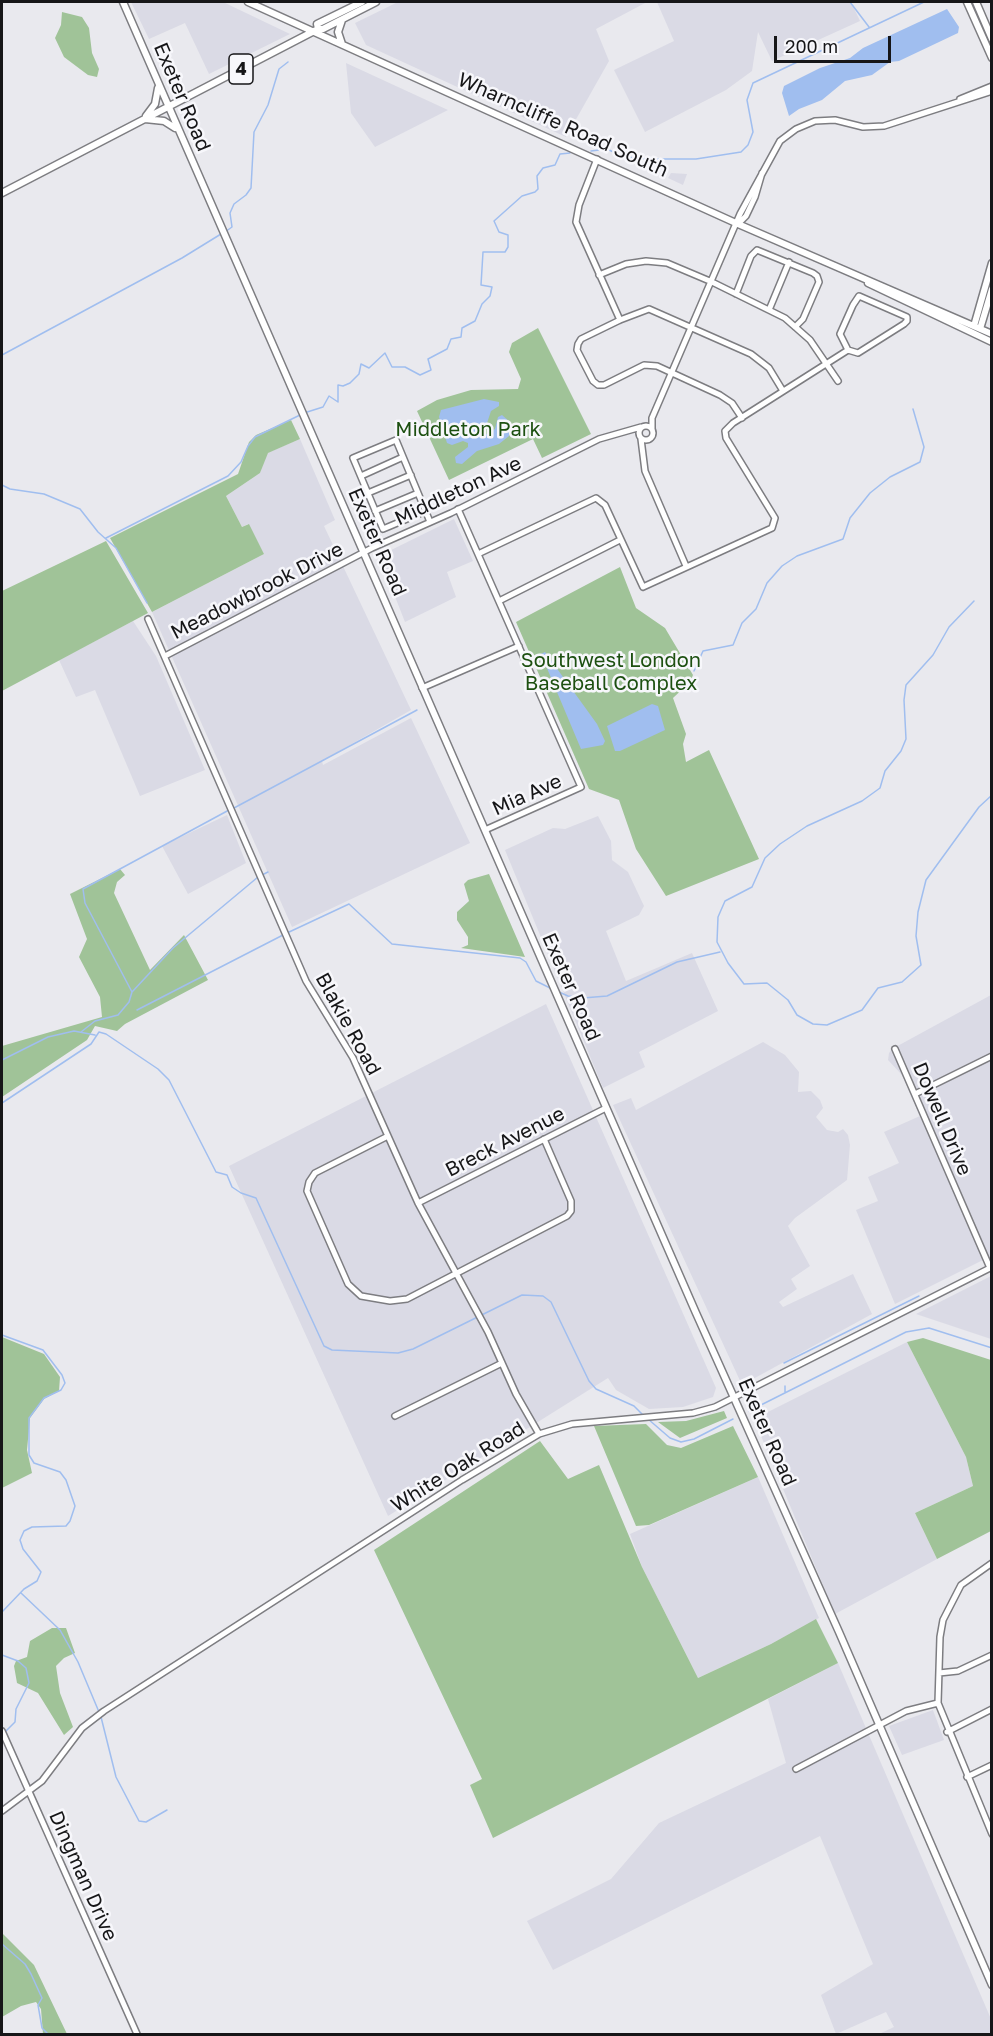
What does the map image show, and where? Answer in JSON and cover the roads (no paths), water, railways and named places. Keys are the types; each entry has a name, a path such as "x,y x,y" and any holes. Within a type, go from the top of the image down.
{"main road":[{"name":"Exeter Road","path":"123,2 167,107 992,1985"},
{"name":"Wharncliffe Road South","path":"248,2 316,30 342,44 863,280 875,288 992,342"},
{"name":"4","path":"316,30 317,24 362,2"},
{"name":"4","path":"2,193 316,30 323,29 376,2"},
{"path":"967,2 992,58"},
{"path":"975,2 992,39"},
{"path":"342,44 338,27 344,18"},
{"path":"159,86 155,104 144,119 164,122 178,130"},
{"path":"977,328 992,263"},
{"name":"Wharncliffe Road South","path":"863,280 877,283 992,334"},
{"path":"977,328 992,289"}],"street":[{"path":"959,100 967,93 992,86"},
{"path":"686,566 645,471 644,450 640,437 642,427 652,418 753,187 780,141 805,124 830,120 863,127 880,126 992,91"},
{"path":"597,159 579,205 576,222 620,320"},
{"path":"736,294 754,252 761,250 789,262 819,279 802,320 795,327"},
{"path":"599,275 626,264 646,261 667,263 712,282 769,310 795,327 810,340 838,381"},
{"path":"769,310 789,262"},
{"path":"859,296 907,317 904,324 858,353 848,350 840,334 859,296"},
{"path":"742,418 732,403 720,395 657,366 644,365 604,385 593,381 577,350 578,344 581,339 649,309 751,354 769,368 783,391"},
{"path":"478,554 596,498 605,505 643,587 772,528 776,522 725,435 727,427 848,350"},
{"path":"644,450 653,434 652,418"},
{"path":"642,427 652,429"},
{"name":"Middleton Ave","path":"364,553 599,439 642,427"},
{"path":"632,430 648,440"},
{"path":"426,511 383,529 353,458 396,440 426,511 430,522"},
{"path":"361,476 403,457"},
{"path":"368,493 411,475"},
{"path":"375,511 418,493"},
{"path":"423,688 519,646 458,509"},
{"path":"499,601 620,540"},
{"name":"Meadowbrook Drive","path":"165,656 364,553"},
{"name":"Blakie Road","path":"148,619 306,981 353,1058 418,1203 481,1319 539,1434"},
{"name":"Mia Ave","path":"485,830 581,787 519,646"},
{"name":"Dowell Drive","path":"895,1049 991,1267"},
{"path":"915,1094 992,1056"},
{"name":"Breck Avenue","path":"418,1203 606,1108"},
{"path":"388,1136 315,1173 308,1185 309,1199 345,1279 361,1296 372,1300 398,1301 565,1218 570,1213 571,1202 544,1139"},
{"name":"White Oak Road","path":"2,1811 42,1781 82,1728 104,1711 462,1480 539,1434 572,1424 693,1413 734,1398 991,1267"},
{"path":"395,1416 502,1363"},
{"path":"992,1563 961,1585 951,1601 940,1637 938,1703 967,1778 989,1820 992,1834"},
{"path":"939,1673 958,1671 992,1655"},
{"path":"796,1769 906,1711 938,1703"},
{"path":"947,1731 992,1710"},
{"name":"Dingman Drive","path":"2,1731 136,2034"},
{"path":"967,1778 992,1765"}],"water":[{"path":"947,9 959,27 958,33 899,61 890,62 872,75 845,81 822,100 799,109 789,116 782,93 784,86 820,68 850,58 863,48"},
{"path":"484,399 499,402 499,406 491,411 487,423 480,429 481,434 485,435 495,429 498,417 502,415 511,423 509,436 499,444 477,451 462,464 456,463 455,457 468,447 468,443 463,441 452,445 447,443 439,417 441,410"},
{"path":"545,652 597,724 605,741 603,745 581,749 541,654"},
{"path":"652,704 658,706 665,730 620,751 615,751 607,726"}],"waterway":[{"path":"850,2 869,27"},
{"path":"607,149 624,157 648,159 696,159 741,152 748,145 753,132 747,100 753,83 924,2"},
{"path":"225,232 232,227 230,213 234,204 251,188 254,132 268,105 279,69 288,62"},
{"path":"591,151 599,150"},
{"path":"304,413 323,407 329,396 338,402 338,385 343,386 350,383 359,374 361,364 369,368 385,353 392,367 405,367 420,375 431,370 428,359 447,349 451,339 461,337 462,328 475,321 482,304 490,296 492,287 481,285 483,252 505,252 508,247 508,235 499,232 494,221 522,196 538,189 537,176 543,168 555,165 560,154 570,153"},
{"path":"2,355 182,258 221,234"},
{"path":"694,671 703,651 733,645 742,623 756,609 767,583 782,566 797,556 843,539 850,518 870,493 890,477 920,462 924,447 913,409"},
{"path":"106,538 228,476 241,462 255,437 300,415"},
{"path":"2,485 10,489 44,494 80,509 98,532 116,548 147,603"},
{"path":"974,601 949,627 933,655 906,685 904,700 906,739 901,751 885,771 880,788 862,801 807,826 780,844 765,858 752,887 725,901 718,917 717,942 728,963 744,984 767,983 788,1000 797,1015 813,1024 827,1025 862,1010 878,988 902,982 921,965 916,936 918,912 926,880 979,807 992,795"},
{"path":"234,808 417,710"},
{"path":"132,992 85,903 83,889 229,810"},
{"path":"262,875 268,872"},
{"path":"81,1032 95,1021 118,1015 129,1002 132,992 173,948 258,877"},
{"path":"287,933 349,904 392,944 520,958 526,962 536,981 552,989"},
{"path":"137,1010 283,935"},
{"path":"559,992 583,998 607,996 677,962 720,952"},
{"path":"2,1060 48,1037 74,1031 95,1035"},
{"path":"2,1103 91,1044 99,1032 106,1034 158,1069 169,1080 216,1172 227,1175 232,1187 241,1193 256,1198 324,1346 332,1350 398,1353 413,1349 522,1295 543,1296 551,1302 589,1381 596,1389 634,1406 644,1416"},
{"path":"784,1363 919,1296"},
{"path":"749,1411 906,1332 929,1328 992,1348"},
{"path":"2,1335 43,1350 62,1375 65,1383 61,1390 44,1398 29,1418 29,1455 34,1463 60,1472 66,1480 75,1506 66,1526 32,1527 24,1531 20,1540 23,1549 41,1572 37,1581 24,1589 2,1612"},
{"path":"785,1386 785,1392"},
{"path":"648,1419 670,1438 681,1442 694,1439 733,1419"},
{"path":"21,1593 60,1630 78,1662 99,1712"},
{"path":"2,1655 18,1661 26,1668 29,1683 16,1709 15,1722 4,1733"},
{"path":"101,1717 116,1777 139,1821 146,1822 167,1810"},
{"path":"2,1944 25,1964 31,1974 42,1998 38,2005 42,2028 48,2034"}],"park label":[{"name":"Middleton Park","path":"468,430"},
{"name":"Southwest London Baseball Complex","path":"611,672"}]}
